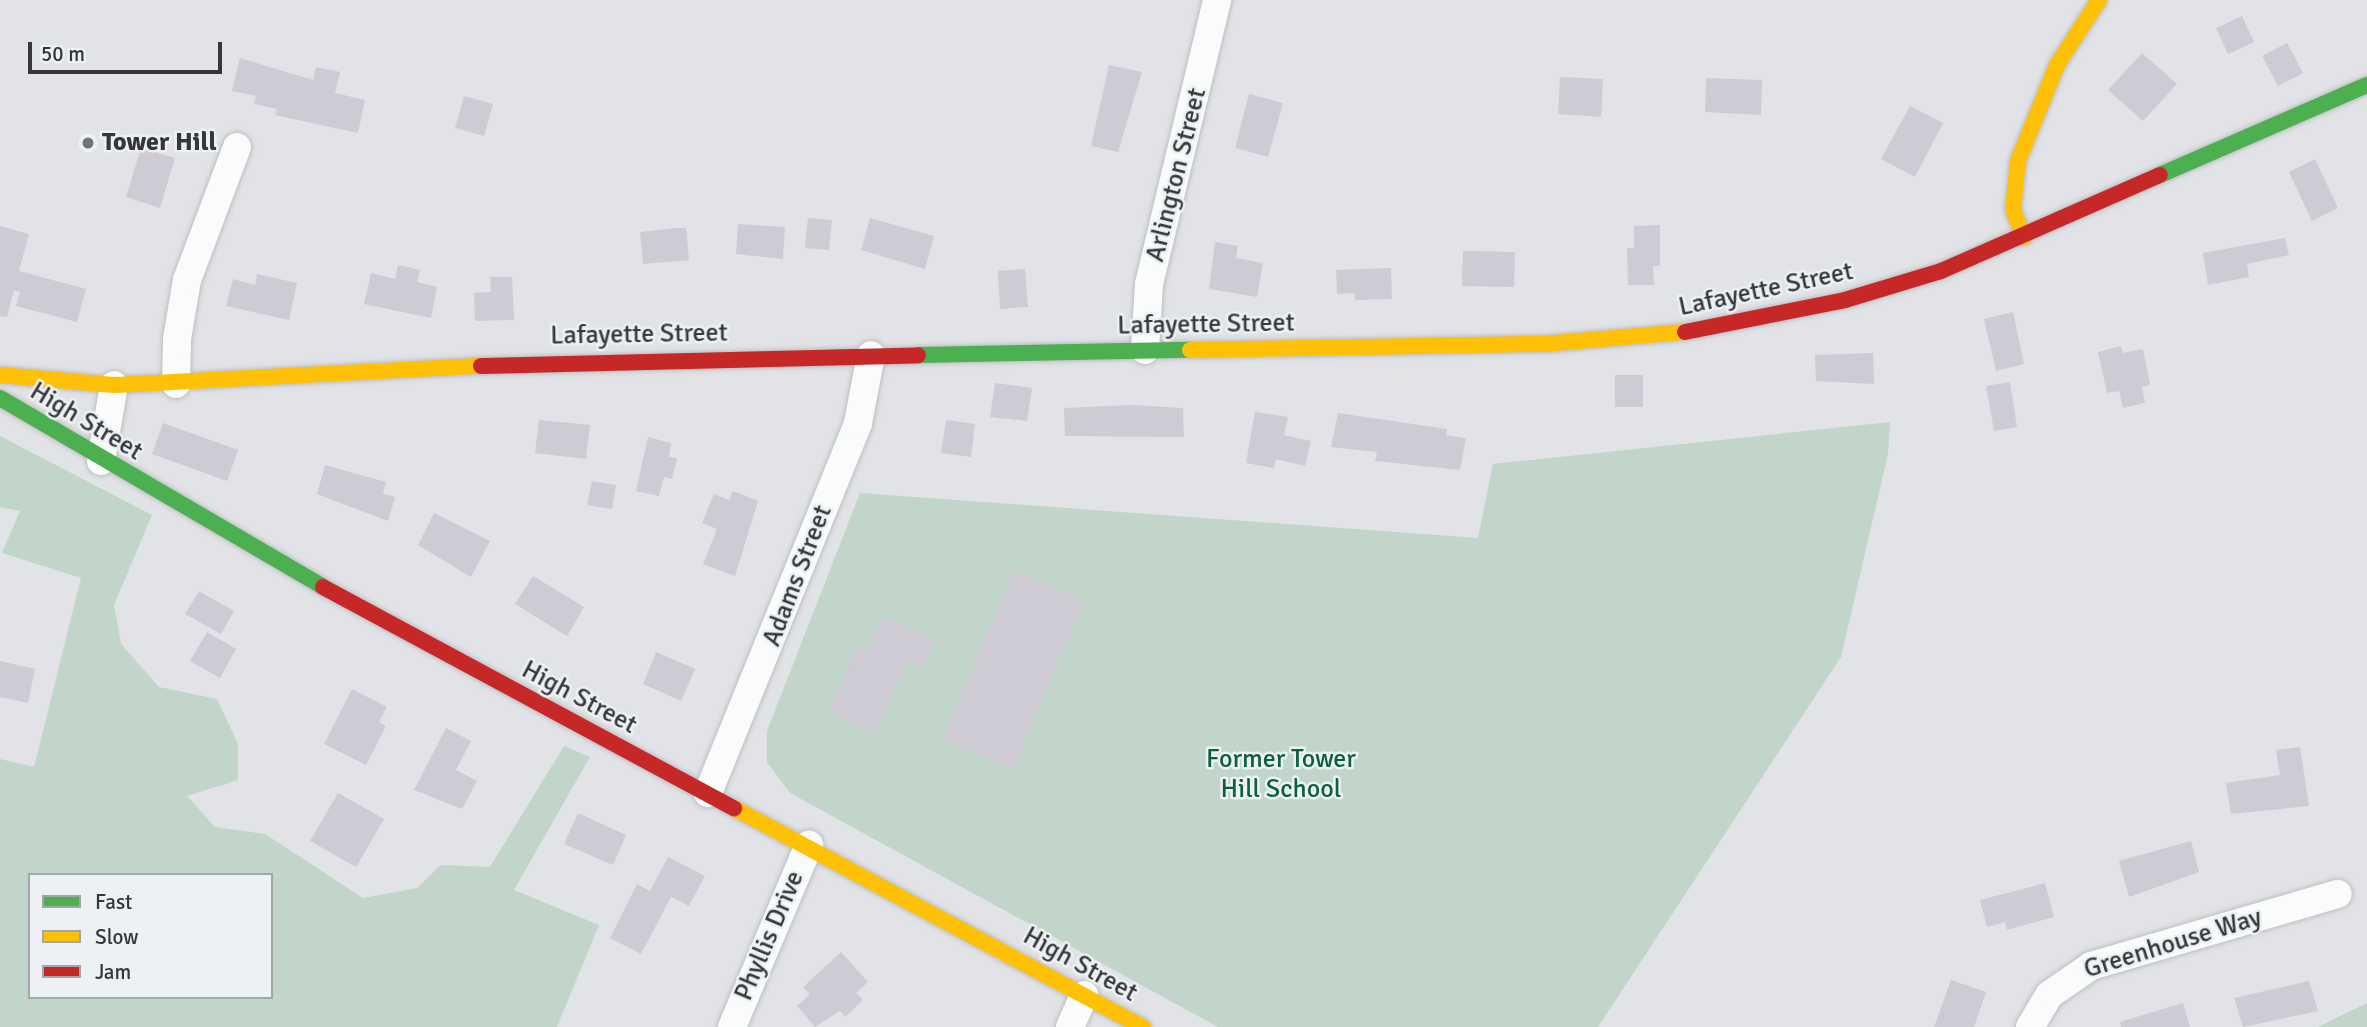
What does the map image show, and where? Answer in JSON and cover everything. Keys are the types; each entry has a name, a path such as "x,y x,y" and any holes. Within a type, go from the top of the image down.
{"main road":[{"path":"2024,237 2013,210 2018,161 2057,65 2099,0"},
{"name":"Lafayette Street","path":"0,375 114,385 176,384 530,363 1544,344 1677,334 1855,297 2024,237 2367,85"},
{"name":"High Street","path":"0,398 101,461 352,604 809,845 1143,1027"}],"street":[{"name":"Arlington Street","path":"1145,350 1149,284 1217,0"},
{"path":"176,384 177,339 187,280 237,147"},
{"name":"Adams Street","path":"708,793 858,423 871,355"},
{"path":"101,461 114,385"},
{"name":"Phyllis Drive","path":"732,1027 809,845"},
{"name":"Greenhouse Way","path":"2030,1027 2049,995 2091,966 2338,894"},
{"path":"1070,1027 1084,995"}],"green space":[{"name":"Former Tower Hill School","path":"1890,422 1888,454 1841,657 1598,1027 1218,1027 790,793 767,762 767,731 860,493 1478,538 1493,464"},
{"path":"0,436 152,515 114,605 121,644 159,687 217,699 238,744 238,780 187,796 215,827 265,834 363,898 417,888 441,865 490,867 564,746 590,757 514,890 599,925 557,1027 0,1027 0,759 34,767 81,578 2,553 20,511 0,507"},
{"path":"2367,1003 2367,1027 2318,1027"}],"building":[{"path":"2242,16 2254,42 2228,54 2216,28"},
{"path":"2287,43 2303,73 2278,86 2262,56"},
{"path":"2142,53 2177,84 2143,121 2108,90"},
{"path":"240,58 313,80 316,67 340,72 335,93 365,100 358,133 275,115 277,109 254,104 256,96 232,91"},
{"path":"1109,65 1142,72 1118,152 1091,146"},
{"path":"1560,77 1603,79 1601,117 1558,114"},
{"path":"1706,78 1762,80 1761,115 1705,112"},
{"path":"1249,94 1283,103 1268,157 1235,148"},
{"path":"464,96 493,104 484,136 455,128"},
{"path":"1910,106 1943,123 1915,177 1881,159"},
{"path":"141,148 175,158 160,208 126,197"},
{"path":"2315,159 2338,208 2312,221 2289,172"},
{"path":"808,218 832,220 829,250 805,248"},
{"path":"870,218 934,236 925,269 861,250"},
{"path":"738,224 785,227 783,259 736,254"},
{"path":"1660,225 1660,266 1653,266 1654,285 1628,285 1627,248 1634,248 1634,226"},
{"path":"0,226 29,234 19,271 86,289 77,322 16,306 20,292 14,290 7,317 0,316"},
{"path":"686,228 689,260 643,264 640,232"},
{"path":"2285,238 2289,255 2247,264 2249,277 2208,285 2203,253"},
{"path":"1215,242 1238,246 1236,258 1263,263 1257,297 1209,289"},
{"path":"1463,251 1515,252 1514,287 1462,286"},
{"path":"398,265 420,270 417,282 437,287 431,318 364,304 371,273 395,279"},
{"path":"1391,268 1392,299 1355,300 1354,293 1337,294 1336,270"},
{"path":"1025,269 1028,307 1000,309 998,271"},
{"path":"257,274 297,283 289,320 226,306 233,279 255,285"},
{"path":"490,277 512,277 514,320 475,321 474,293 491,292"},
{"path":"2013,312 2024,364 1996,371 1984,319"},
{"path":"2121,346 2123,353 2143,349 2150,385 2142,387 2145,403 2123,408 2119,391 2107,393 2098,352"},
{"path":"1873,353 1874,384 1816,381 1815,355"},
{"path":"1615,375 1643,375 1643,407 1615,407"},
{"path":"2010,382 2017,427 1994,431 1986,386"},
{"path":"995,383 1032,388 1027,421 990,417"},
{"path":"1131,405 1183,408 1184,437 1065,436 1064,408"},
{"path":"1255,412 1288,417 1284,435 1311,441 1305,466 1276,459 1274,468 1246,463"},
{"path":"1338,413 1447,429 1446,435 1466,438 1460,470 1375,461 1377,452 1331,447"},
{"path":"539,420 590,425 586,459 535,453"},
{"path":"946,420 975,424 971,457 941,453"},
{"path":"163,423 238,450 227,481 152,454"},
{"path":"648,437 671,443 669,457 677,458 672,479 664,477 659,496 636,491"},
{"path":"325,465 386,482 383,494 395,497 388,521 317,494"},
{"path":"592,481 616,485 612,509 587,505"},
{"path":"733,491 758,501 735,576 703,564 717,529 702,523 714,494 729,500"},
{"path":"434,513 490,541 471,577 418,545"},
{"path":"1014,571 1084,600 1013,769 942,739"},
{"path":"533,576 584,607 567,636 515,604"},
{"path":"199,591 234,611 221,634 185,614"},
{"path":"883,617 935,639 922,668 906,661 875,736 829,711 856,648 868,653"},
{"path":"207,632 236,649 220,678 190,661"},
{"path":"656,652 695,669 681,701 643,684"},
{"path":"0,661 35,669 28,703 0,697"},
{"path":"352,689 387,707 379,722 386,726 366,765 324,744"},
{"path":"446,728 471,741 456,770 477,781 462,809 414,790"},
{"path":"2300,747 2309,806 2231,814 2226,783 2280,775 2276,750"},
{"path":"338,793 384,819 356,867 310,841"},
{"path":"578,813 626,835 613,865 564,844"},
{"path":"2191,841 2199,872 2129,897 2119,861"},
{"path":"668,857 705,876 689,906 671,897 641,954 610,938 637,884 650,891"},
{"path":"2045,883 2054,917 2007,930 2005,922 1987,927 1980,900"},
{"path":"841,952 868,982 856,993 863,1000 845,1017 840,1011 815,1027 797,1006 810,994 803,987"},
{"path":"1951,980 1986,992 1974,1027 1934,1027"},
{"path":"2309,981 2318,1011 2243,1027 2234,998"},
{"path":"2183,1003 2190,1027 2121,1027 2120,1022"}],"traffic: fast":[{"path":"2160,175 2367,85"},
{"path":"918,355 1190,350"},
{"path":"0,398 323,587"}],"traffic: slow":[{"path":"2024,237 2013,210 2018,161 2057,65 2099,0"},
{"path":"1190,350 1544,344 1685,332"},
{"path":"0,375 114,385 481,366"},
{"path":"734,808 1143,1027"}],"traffic: jam":[{"path":"1685,332 1845,300 1941,271 2160,175"},
{"path":"481,366 918,355"},
{"path":"323,587 734,808"}],"place":[{"name":"Tower Hill","path":"88,143"}]}
